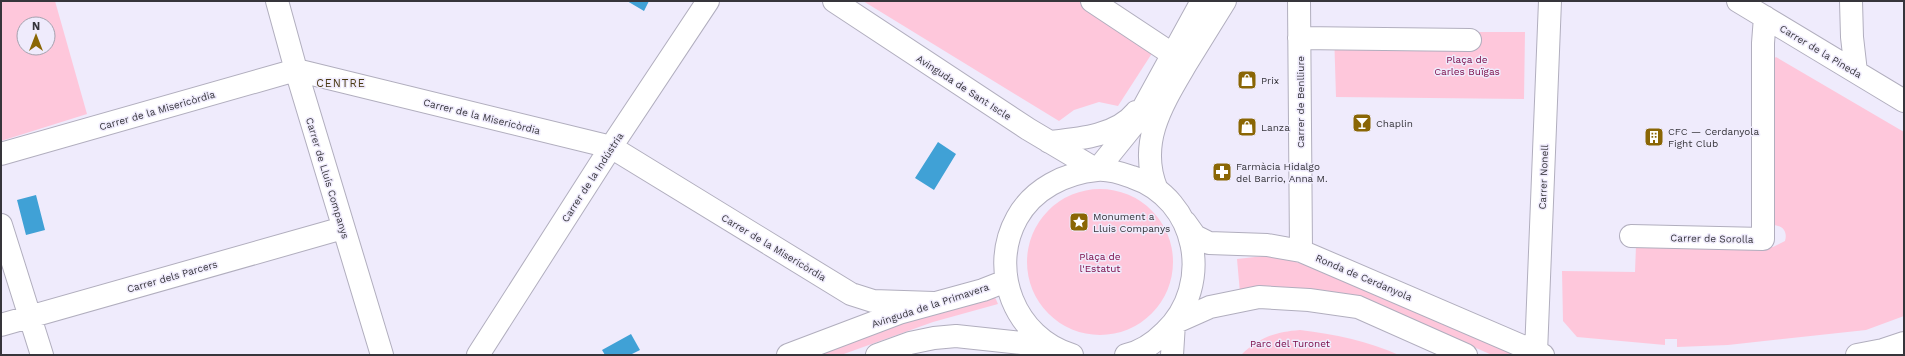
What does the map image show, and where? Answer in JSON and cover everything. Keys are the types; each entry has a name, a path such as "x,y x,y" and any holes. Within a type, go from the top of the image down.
{"street":[{"name":"Carrer de Lluís Companys","path":"277,1 296,70 382,355"},
{"name":"Carrer de la Indústria","path":"478,355 611,147 708,1"},
{"name":"Avinguda de Sant Iscle","path":"834,1 1049,142 1097,170"},
{"path":"1092,1 1165,49"},
{"path":"1097,170 1135,122 1146,101 1165,49 1202,1"},
{"path":"1157,190 1152,179 1151,137 1161,107 1225,1"},
{"name":"Carrer de Benlliure","path":"1299,1 1301,251"},
{"name":"Carrer Nonell","path":"1540,354 1550,1"},
{"name":"Carrer de la Pineda","path":"1738,1 1903,99"},
{"path":"1851,1 1852,37 1856,72"},
{"name":"Carrer de Sorolla","path":"1631,236 1763,239 1763,43 1765,18"},
{"path":"1299,38 1470,40"},
{"name":"Carrer de la Misericòrdia","path":"1,154 296,70 611,147 851,294 873,301 934,303"},
{"path":"1049,142 1079,139 1110,130 1131,119 1146,101"},
{"path":"1072,355 1050,346 1029,329 1014,306 1006,281 1006,248 1017,218 1037,193 1065,176 1097,170 1116,171 1143,181 1167,198 1184,221 1193,247 1194,274 1188,300 1174,323 1155,341 1132,354 1126,355"},
{"name":"Ronda de Cerdanyola","path":"1184,221 1195,236 1209,243 1267,245 1301,251 1540,354"},
{"path":"1,225 42,355"},
{"name":"Carrer dels Parcers","path":"1,325 343,228"},
{"name":"Avinguda de la Primavera","path":"788,355 900,313 983,290 1006,281"},
{"path":"1174,323 1210,307 1259,297 1309,300 1358,307 1466,355"},
{"path":"1172,355 1174,323"},
{"path":"877,355 910,343 934,338 949,337 1050,346"},
{"path":"1857,355 1883,350 1904,343"}],"green space":[{"path":"1,1 55,1 87,114 1,141"},
{"path":"863,1 1092,1 1158,44 1118,106 1099,102 1074,110 1059,121"},
{"name":"Plaça de Carles Buïgas","path":"1334,32 1525,32 1524,99 1336,97"},
{"path":"1776,57 1904,132 1904,316 1866,330 1728,345 1677,347 1677,339 1665,339 1665,345 1577,337 1563,321 1562,271 1635,272 1636,246 1773,247 1785,241 1786,234 1783,229 1779,226 1772,225 1772,60"},
{"name":"Plaça de l'Estatut","path":"1093,189 1107,189 1121,192 1141,201 1152,210 1161,221 1170,241 1173,262 1170,283 1161,303 1152,314 1141,323 1121,332 1107,335 1093,335 1079,332 1059,323 1048,314 1039,303 1030,283 1027,269 1027,255 1030,241 1039,221 1048,210 1059,201 1079,192"},
{"path":"1264,256 1290,260 1329,273 1524,355 1492,355 1392,311 1240,293 1237,259"},
{"path":"994,295 998,304 933,322 841,355 811,355 899,323"},
{"name":"Parc del Turonet","path":"1300,330 1351,339 1399,355 1241,355 1268,336"}],"water":[{"path":"627,1 649,1 644,11"},
{"path":"938,142 956,154 934,190 915,178"},
{"path":"36,195 45,230 26,235 17,200"},
{"path":"631,334 640,350 630,355 605,355 602,350"}],"place":[{"name":"Prix","path":"1247,80"},
{"name":"Chaplin","path":"1362,123"},
{"name":"Lanza","path":"1247,127"},
{"name":"CFC — Cerdanyola Fight Club","path":"1654,137"},
{"name":"Farmàcia Hidalgo del Barrio, Anna M.","path":"1222,172"},
{"name":"Monument a Lluis Companys","path":"1079,222"}],"district":[{"name":"CENTRE","path":"341,83"}]}
